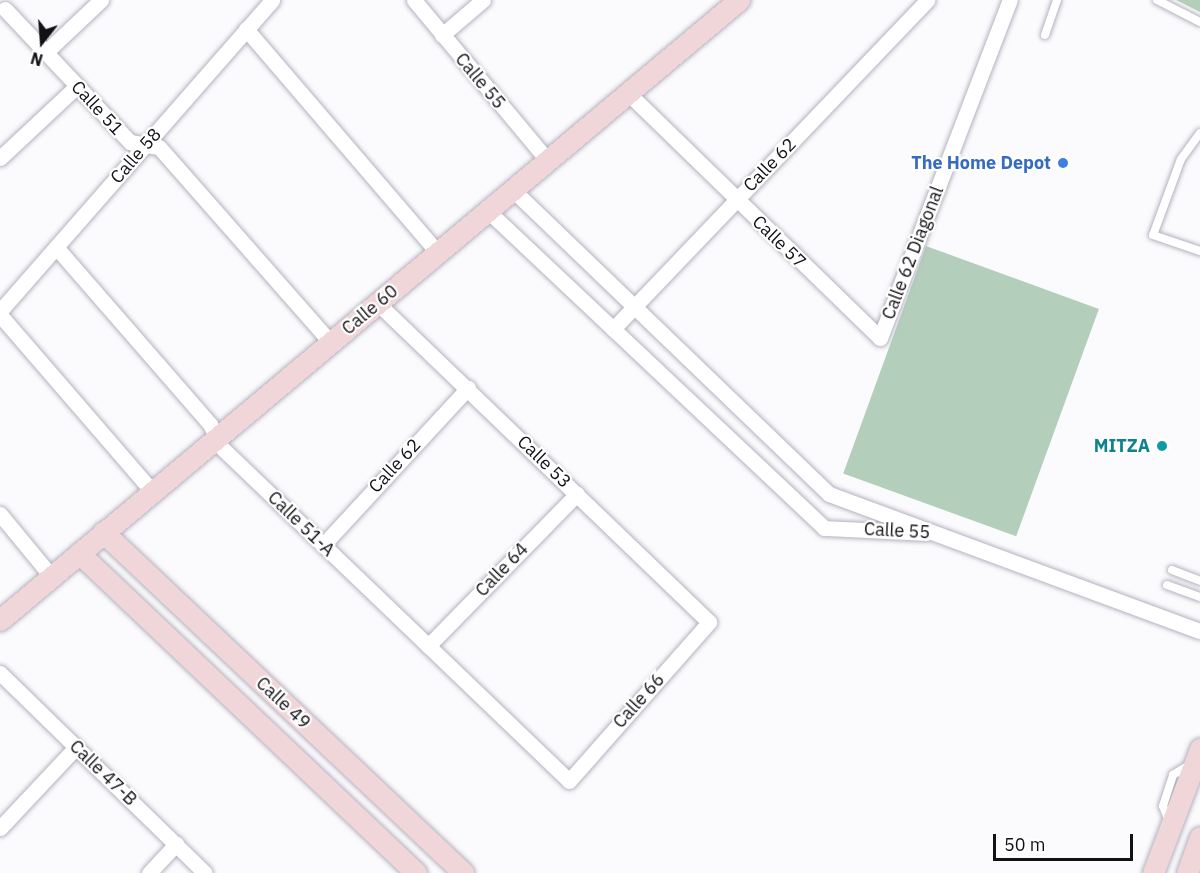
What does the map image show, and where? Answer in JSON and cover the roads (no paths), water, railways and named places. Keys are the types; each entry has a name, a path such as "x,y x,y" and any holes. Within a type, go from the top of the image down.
{"street":[{"path":"46,52 100,0"},
{"name":"Calle 55","path":"414,0 548,161"},
{"path":"442,35 483,0"},
{"name":"Calle 60","path":"0,620 216,436 331,343 739,0"},
{"name":"Calle 62","path":"613,329 927,0"},
{"name":"Calle 62 Diagonal","path":"880,338 1010,0"},
{"name":"Calle 58","path":"0,313 267,2"},
{"name":"Calle 51","path":"7,7 130,142 145,145"},
{"path":"246,29 438,253"},
{"path":"0,158 77,86"},
{"name":"Calle 57","path":"628,93 880,338"},
{"path":"145,145 159,147 331,343"},
{"name":"Calle 55","path":"513,190 829,494 944,534"},
{"name":"Calle 55","path":"488,211 824,528 944,534"},
{"name":"Calle 51-A","path":"56,247 210,424 221,447 569,781"},
{"name":"Calle 53","path":"378,303 709,622"},
{"path":"0,313 152,491"},
{"name":"Calle 62","path":"323,545 468,388"},
{"name":"Calle 64","path":"428,646 577,494"},
{"path":"0,514 51,576"},
{"name":"Calle 49","path":"103,532 463,873"},
{"path":"944,534 1200,631"},
{"name":"Calle 49","path":"79,553 416,873"},
{"name":"Calle 66","path":"569,781 709,622"},
{"name":"Calle 47-B","path":"0,673 205,873"},
{"path":"254,719 277,697"},
{"path":"0,828 76,747"},
{"path":"1153,873 1198,754"},
{"path":"1187,873 1200,837"},
{"path":"149,873 176,844"}],"lane":[{"path":"1045,35 1057,0"},
{"path":"1157,0 1200,22"},
{"path":"1200,133 1181,159 1153,235 1200,251"},
{"path":"1172,570 1200,580"},
{"path":"1167,585 1200,597"}],"place":[{"name":"The Home Depot","path":"1063,163"},
{"name":"MITZA","path":"1162,446"}]}
